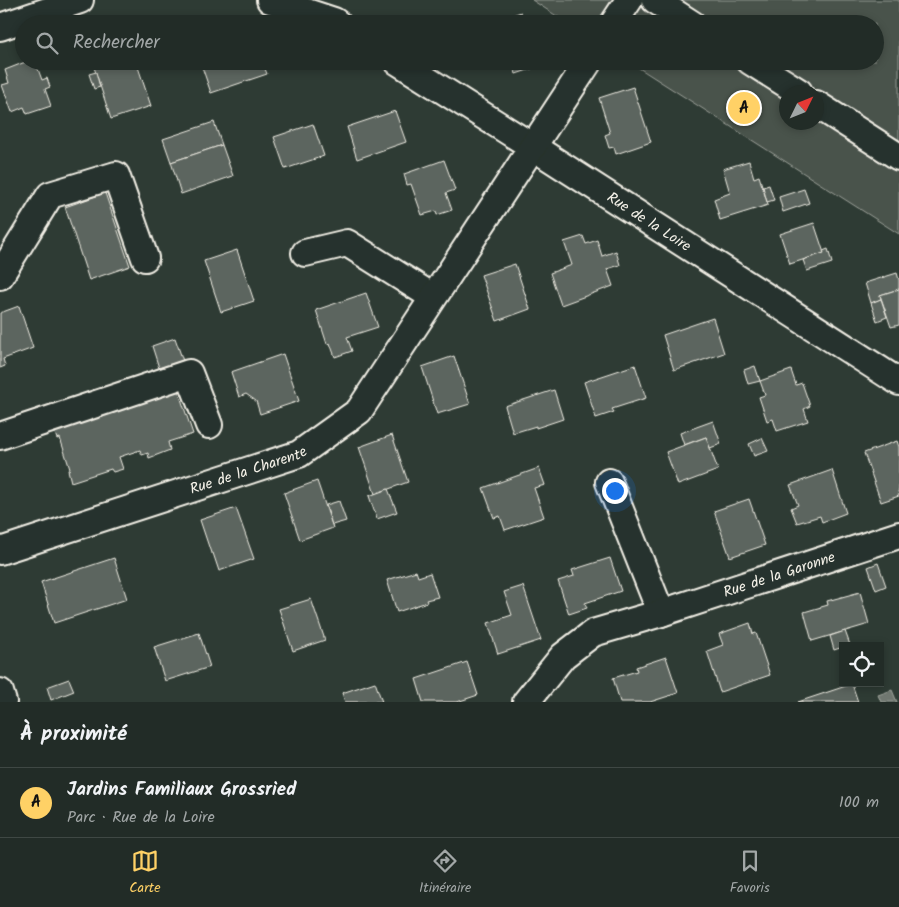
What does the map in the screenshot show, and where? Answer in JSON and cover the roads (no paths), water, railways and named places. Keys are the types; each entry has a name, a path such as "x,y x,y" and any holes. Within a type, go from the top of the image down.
{"street":[{"path":"36,15 80,0"},
{"path":"270,0 316,15"},
{"path":"619,15 629,0"},
{"path":"656,0 678,15"},
{"path":"0,27 15,22"},
{"name":"Rue de la Loire","path":"412,70 899,382"},
{"name":"Rue de la Charente","path":"0,551 299,454 359,411 583,70"},
{"path":"764,70 788,85"},
{"path":"824,109 899,157"},
{"path":"0,276 50,195 116,175 145,258"},
{"path":"305,254 347,243 433,298"},
{"path":"0,436 189,373 209,425"},
{"path":"609,482 661,613"},
{"name":"Rue de la Garonne","path":"526,702 563,656 593,633 661,613 899,535"},
{"path":"0,692 3,702"}],"place":[{"name":"Jardins Familiaux Grossried","path":"744,108"}]}
